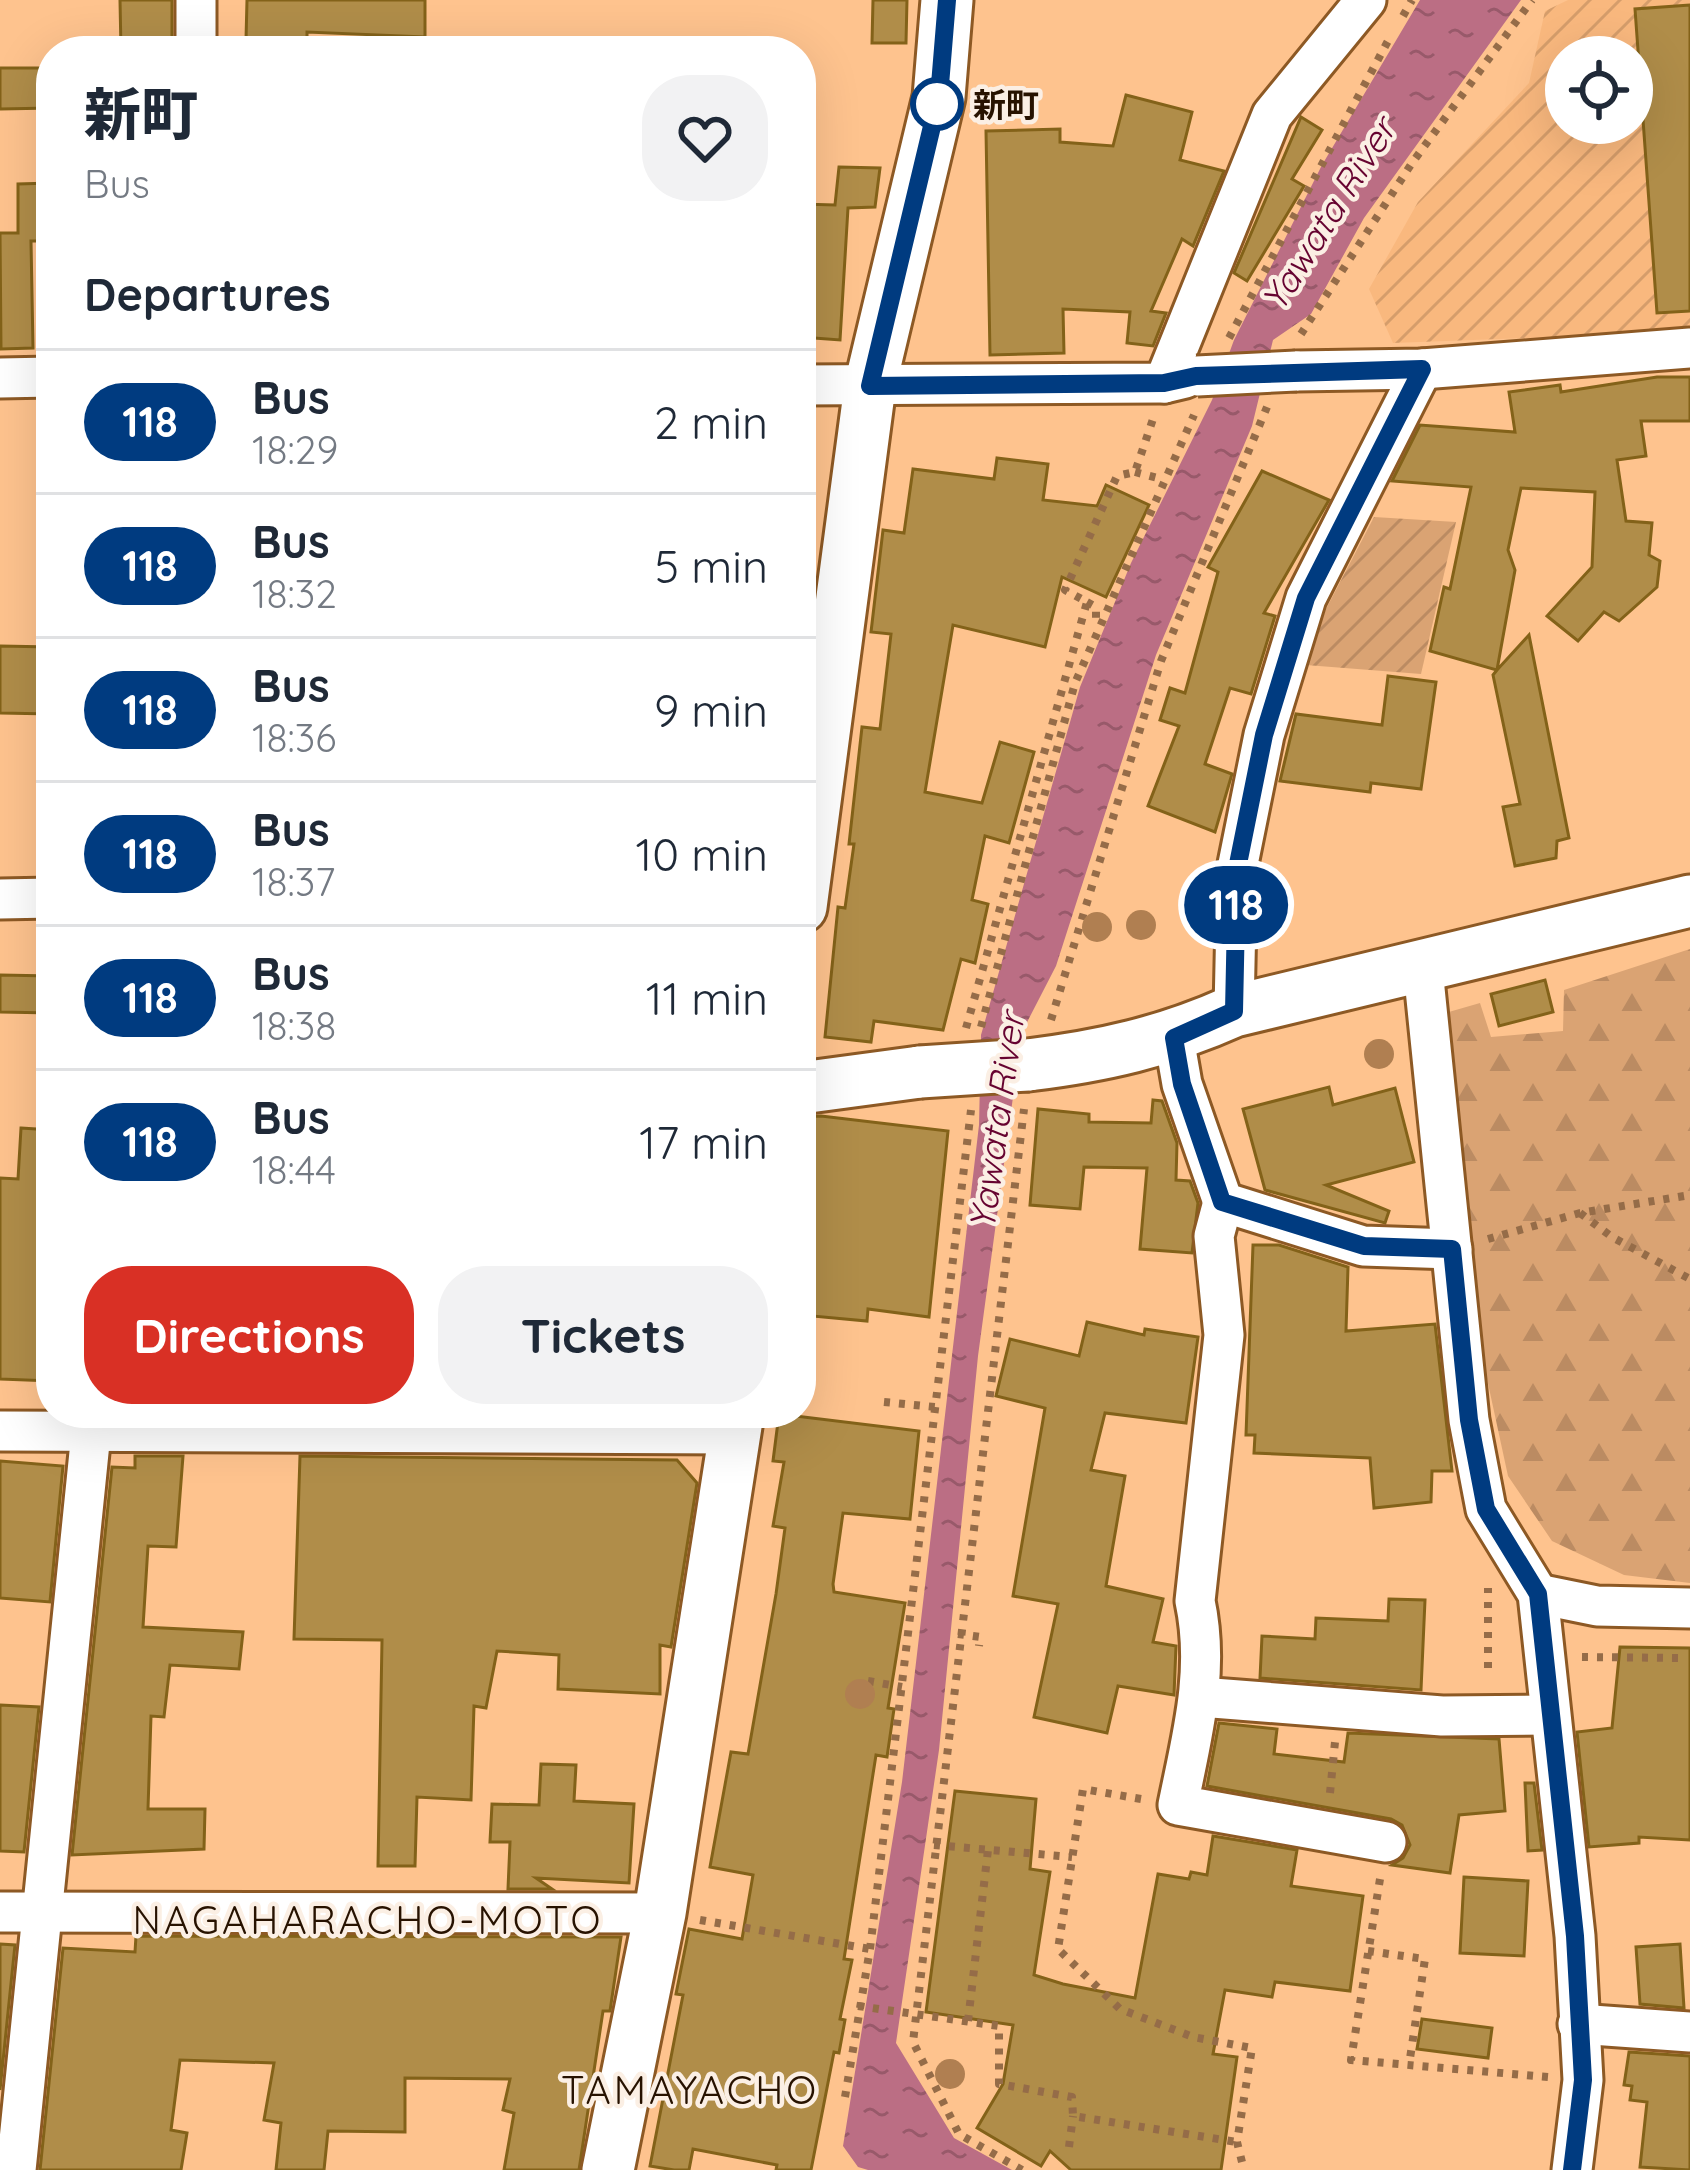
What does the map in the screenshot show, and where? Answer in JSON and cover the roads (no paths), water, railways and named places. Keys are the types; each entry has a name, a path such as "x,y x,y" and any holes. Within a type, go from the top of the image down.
{"street":[{"path":"196,0 196,36"},
{"path":"816,792 870,386 939,97 947,0"},
{"path":"1187,390 1272,115 1366,0"},
{"path":"816,385 1187,390 1295,356 1422,369 1690,348"},
{"path":"1234,1011 1237,869 1264,735 1306,598 1422,369"},
{"path":"0,377 36,376"},
{"path":"0,898 36,898"},
{"path":"816,1086 1119,1053 1174,1038 1234,1011 1690,901"},
{"path":"1423,969 1469,1420 1486,1509 1538,1594 1575,1936 1583,2080 1572,2170"},
{"path":"1174,1038 1182,1084 1222,1202 1214,1236 1224,1335 1195,1601 1203,1638 1200,1697 1178,1805 1386,1842"},
{"path":"1222,1202 1364,1246 1452,1249"},
{"path":"0,1430 36,1427"},
{"path":"16,2170 91,1428"},
{"path":"608,2170 660,1913 736,1428"},
{"path":"1538,1594 1597,1606 1690,1608"},
{"path":"1200,1697 1442,1716 1549,1715"},
{"path":"0,1912 660,1913"},
{"path":"1579,2024 1690,2032"}],"water":[{"name":"Yawata River","path":"1420,0 1521,0 1364,218 1311,314 1273,340 1252,426 1156,655 1056,966 1023,1030 978,1356 939,1750 896,2043 954,2138 1012,2170 868,2170 858,2167 843,2146 902,1782 979,1125 981,1035 1080,687 1131,563 1212,400 1234,340 1322,165"}],"place":[{"name":"新町","path":"937,104"}],"district":[{"name":"NAGAHARACHO-MOTO","path":"368,1919"},
{"name":"TAMAYACHO","path":"690,2089"}]}
